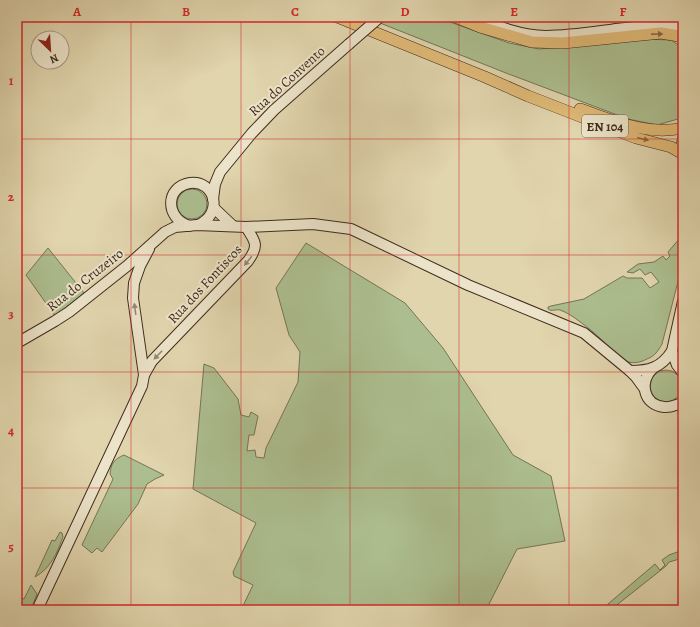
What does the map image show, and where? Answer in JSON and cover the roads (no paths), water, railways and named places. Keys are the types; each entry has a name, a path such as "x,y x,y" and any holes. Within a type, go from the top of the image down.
{"main road":[{"name":"EN 104","path":"337,17 614,130 636,138 671,147 683,153"},
{"path":"455,17 480,27 532,42 563,43 660,33 679,36 683,39"},
{"name":"EN 104","path":"485,77 638,128 662,131 683,128"},
{"path":"683,138 683,153"}],"street":[{"name":"Rua do Convento","path":"213,204 215,184 220,172 252,133 274,110 380,17"},
{"path":"475,17 523,34 545,36 659,24 683,28"},
{"name":"Rua do Convento","path":"196,183 208,179 220,172"},
{"path":"165,232 172,210 171,201 176,191 185,185 196,183 207,189 213,204 233,226"},
{"path":"172,210 178,220 193,226 208,219 213,204"},
{"name":"Rua dos Fontiscos","path":"246,227 313,224 351,229 468,285 584,333 636,377 653,403 664,407 680,402"},
{"path":"165,232 175,227 246,227"},
{"name":"Rua dos Fontiscos","path":"38,610 142,386 144,375 152,361 255,252 256,242 246,227"},
{"name":"Rua do Cruzeiro","path":"17,343 69,312 151,246 165,232"},
{"path":"144,375 133,298 134,283 140,266 151,246"},
{"path":"644,388 646,377 656,367 665,361 672,351 683,301"},
{"path":"672,351 674,358 682,371"},
{"path":"630,371 648,370 669,364 682,371"}]}
